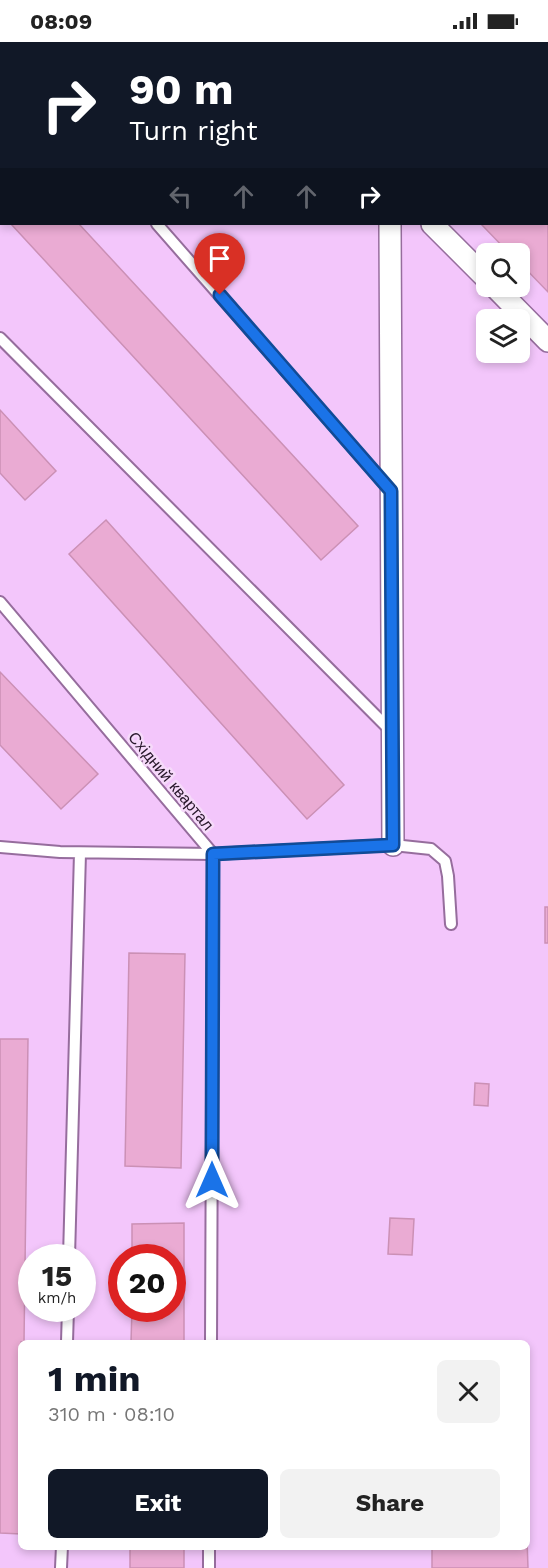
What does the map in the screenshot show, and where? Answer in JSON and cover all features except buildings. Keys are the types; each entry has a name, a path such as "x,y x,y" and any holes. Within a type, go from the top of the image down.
{"street":[{"path":"390,225 393,845"},
{"path":"433,225 476,268"},
{"path":"505,297 548,341"}],"lane":[{"path":"158,225 391,491"},
{"path":"0,338 392,732"},
{"name":"Східний квартал","path":"0,602 213,854 210,1340"},
{"path":"0,846 80,853 213,854 393,845 430,849 445,861 451,924"},
{"path":"69,1244 80,853"},
{"path":"67,1340 68,1322"},
{"path":"61,1568 62,1550"},
{"path":"209,1550 209,1568"}],"route":[{"path":"212,1180 213,854 393,845 391,491 220,295"}]}
